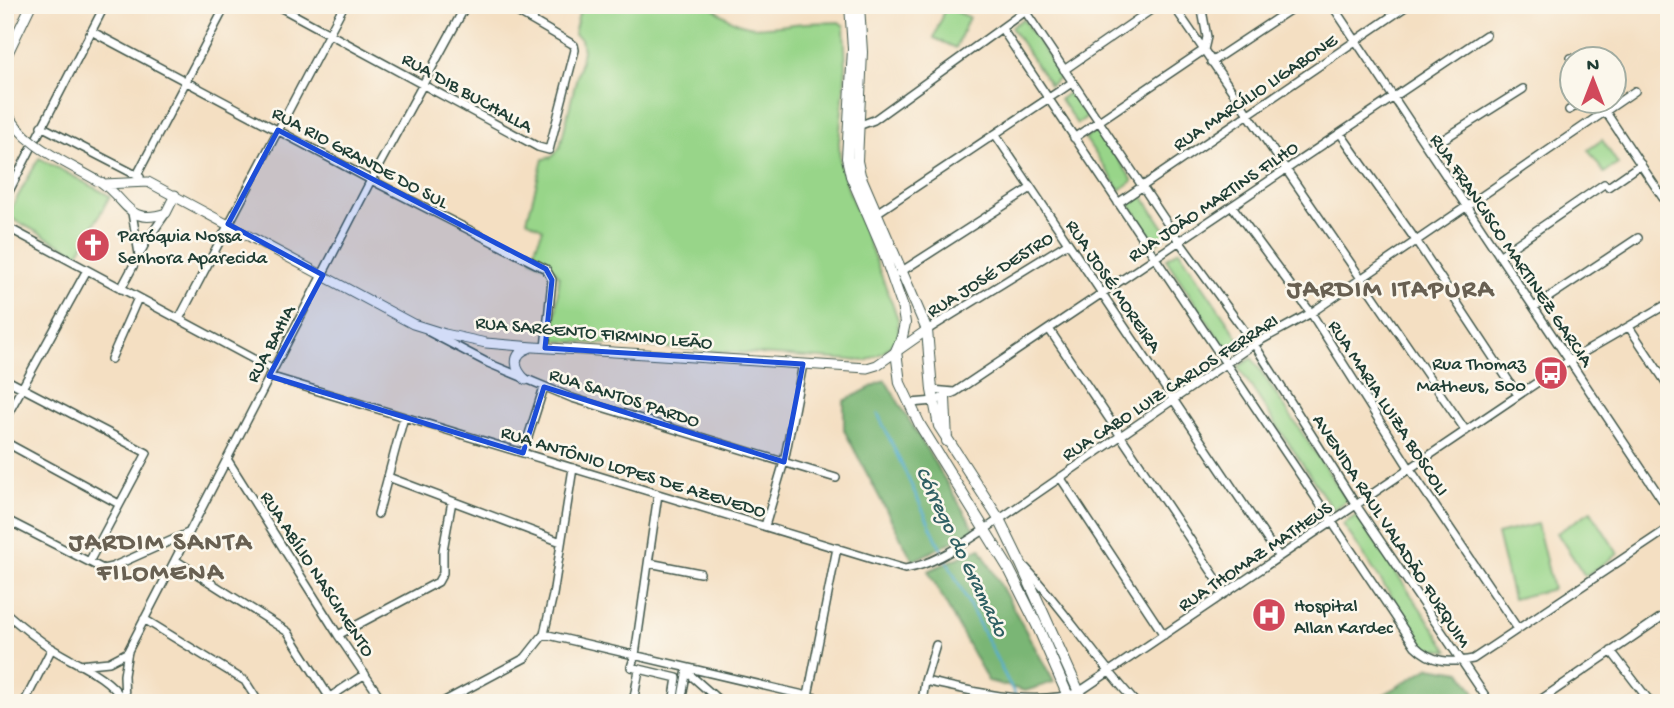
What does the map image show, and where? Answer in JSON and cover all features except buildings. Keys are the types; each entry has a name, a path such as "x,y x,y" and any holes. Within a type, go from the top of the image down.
{"main road":[{"path":"849,5 853,49 847,158 851,176 902,271 927,330 939,426 999,519 1084,703"},
{"path":"859,5 862,52 857,161 902,305 905,323 896,351 900,383 920,425 1009,569 1037,625 1069,700"},
{"path":"1009,569 1021,564"}],"street":[{"path":"5,59 31,5"},
{"path":"5,199 105,5"},
{"path":"137,175 226,5"},
{"name":"RUA DIB BUCHALLA","path":"276,5 538,147 549,150 575,50 574,45 532,20"},
{"path":"179,319 344,5"},
{"name":"RUA BAHIA","path":"125,703 124,675 128,651 270,373 466,5"},
{"path":"505,5 532,20 540,5"},
{"path":"1064,70 1158,5"},
{"path":"1173,5 1466,431"},
{"path":"1074,138 1204,50 1206,37 1201,5"},
{"path":"1212,62 1297,5"},
{"name":"RUA FRANCISCO MARTINEZ GARCIA","path":"1332,5 1669,510"},
{"name":"RUA MARCÍLIO LIGABONE","path":"1118,203 1408,5"},
{"path":"858,125 874,120 1002,29 1023,8"},
{"name":"AVENIDA RAUL VALADÃO FURQUIM","path":"1023,8 1179,241 1254,344 1356,505 1461,661"},
{"name":"AVENIDA RAUL VALADÃO FURQUIM","path":"1002,29 1415,646 1425,657 1434,660 1461,661"},
{"name":"RUA RIO GRANDE DO SUL","path":"91,31 371,180 546,269 552,280 545,348"},
{"name":"RUA JOÃO MARTINS FILHO","path":"937,397 955,392 1486,35"},
{"path":"872,215 1073,82"},
{"path":"1428,149 1523,89"},
{"name":"RUA CABO LUIZ CARLOS FERRARI","path":"1628,95 1634,91"},
{"path":"5,109 14,127 25,138 101,182 132,213 145,218 166,213"},
{"name":"RUA CABO LUIZ CARLOS FERRARI","path":"984,530 1254,344 1311,313 1417,242 1596,116"},
{"path":"1609,116 1663,198 1669,194"},
{"name":"RUA SARGENTO FIRMINO LEÃO","path":"41,126 413,324 486,343 867,368 877,365 927,330"},
{"path":"1340,133 1417,242 1518,395"},
{"name":"RUA JOSÉ MOREIRA","path":"995,134 1279,557"},
{"path":"1499,256 1641,164"},
{"path":"101,182 148,182"},
{"path":"892,276 1031,188"},
{"path":"121,289 175,195"},
{"name":"RUA MARIA LUIZA BOSCOLI","path":"1232,206 1311,313 1410,469 1518,629"},
{"path":"132,213 139,255"},
{"name":"RUA ANTÔNIO LOPES DE AZEVEDO","path":"5,226 179,319 270,373 404,417 905,569 944,555 984,530"},
{"path":"1534,307 1637,238"},
{"name":"RUA JOSÉ DESTRO","path":"927,330 1068,243"},
{"path":"5,419 87,270"},
{"path":"111,359 138,298"},
{"name":"RUA THOMAZ MATHEUS","path":"925,681 1027,702 1069,700 1569,361 1669,303"},
{"name":"RUA SANTOS PARDO","path":"413,324 526,380 572,398 836,478"},
{"path":"1629,327 1666,377 1669,387"},
{"path":"1049,329 1226,593"},
{"path":"526,380 517,371 517,356 524,349 534,347"},
{"path":"765,526 784,462 803,364"},
{"path":"5,379 147,453 89,562"},
{"path":"523,453 544,387"},
{"path":"911,403 955,392"},
{"path":"379,514 404,417"},
{"path":"5,442 119,504"},
{"name":"RUA ABÍLIO NASCIMENTO","path":"227,459 384,703"},
{"path":"441,703 525,658 544,634 553,595 573,468"},
{"path":"388,477 561,542"},
{"path":"1060,477 1164,635"},
{"path":"658,494 635,655 631,667 677,678 673,703"},
{"path":"338,635 438,582 443,573 443,551 452,501"},
{"path":"5,519 103,569 188,533"},
{"path":"1490,703 1461,661 1473,659 1669,528"},
{"path":"808,696 837,548"},
{"path":"175,560 288,632 331,700"},
{"path":"649,563 700,573"},
{"path":"1021,564 1045,589 1136,703"},
{"path":"1536,703 1668,615"},
{"path":"7,617 52,649 100,677 125,703"},
{"path":"145,619 245,681 259,703"},
{"path":"544,634 687,670 838,703"},
{"path":"922,703 925,681 936,645"},
{"path":"24,703 52,649"},
{"path":"78,665 109,662 128,651"},
{"path":"1611,651 1651,703"},
{"path":"633,703 639,670"},
{"path":"681,703 687,670"},
{"path":"687,670 722,703"},
{"path":"321,703 331,700 365,674"}],"highlighted area":[{"path":"278,130 546,269 552,280 545,348 803,364 784,462 544,387 523,453 269,376 323,275 228,224"}],"green space":[{"path":"581,5 710,5 730,20 749,26 839,22 844,26 846,67 839,142 840,162 898,319 899,337 884,352 866,361 554,339 559,277 555,270 531,258 543,229 527,220 543,159 552,157 560,147 583,51 581,39 574,34"},
{"path":"945,7 969,17 956,48 934,38"},
{"path":"1023,19 1062,76 1050,85 1011,27"},
{"path":"1071,91 1088,116 1077,124 1060,99"},
{"path":"1098,129 1133,181 1120,190 1085,138"},
{"path":"1602,140 1618,164 1604,173 1588,150"},
{"path":"39,158 110,196 78,254 7,216"},
{"path":"1141,193 1168,234 1156,244 1128,202"},
{"path":"1179,250 1241,342 1227,351 1166,259"},
{"path":"1252,358 1347,500 1333,510 1238,367"},
{"path":"885,380 975,530 913,561 844,430 844,401"},
{"path":"1591,511 1618,554 1585,576 1557,533"},
{"path":"1357,515 1449,651 1426,648 1343,524"},
{"path":"1537,524 1553,589 1513,599 1497,534"},
{"path":"980,548 1054,682 1025,691 988,681 928,571"},
{"path":"1430,667 1461,672 1482,703 1370,703"}],"waterway":[{"name":"Córrego do Gramado","path":"878,414 944,555 1019,703"}],"place":[{"name":"Paróquia Nossa Senhora Aparecida","path":"93,245"},
{"name":"Rua Thomaz Matheus, 500","path":"1551,373"},
{"name":"Hospital Allan Kardec","path":"1269,615"}],"district":[{"name":"JARDIM ITAPURA","path":"1391,287"},
{"name":"JARDIM SANTA FILOMENA","path":"161,555"}]}
